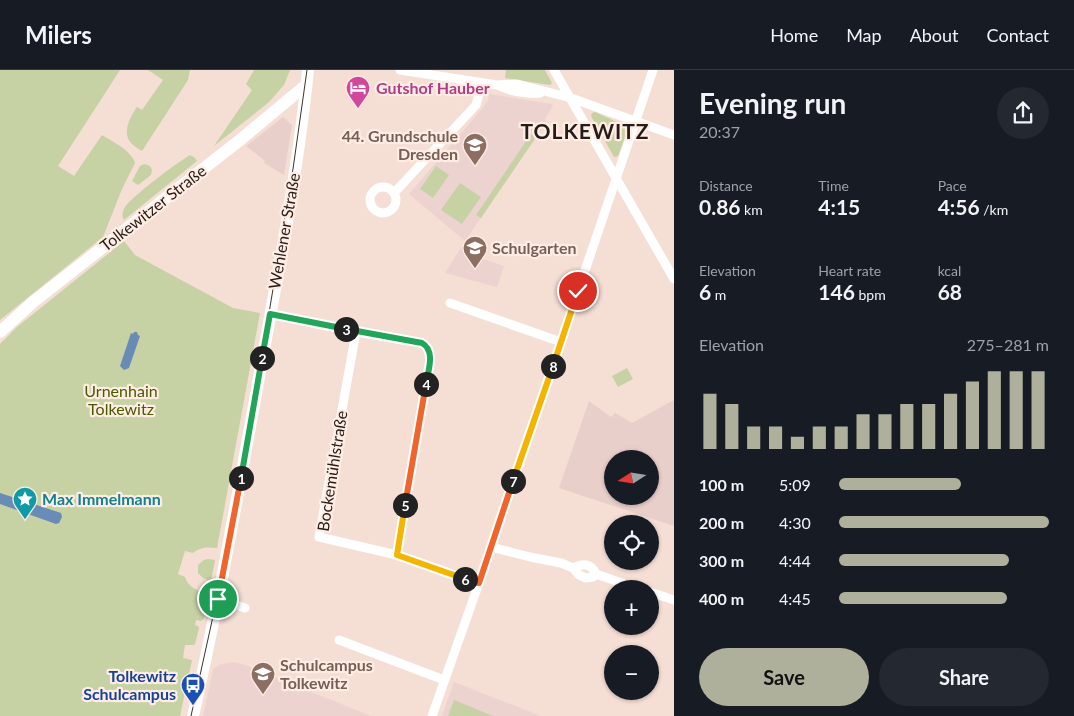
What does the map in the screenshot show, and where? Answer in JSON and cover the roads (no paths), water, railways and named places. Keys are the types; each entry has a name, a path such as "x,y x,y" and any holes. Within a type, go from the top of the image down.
{"main road":[{"name":"Wehlener Straße","path":"193,716 218,599 270,314 294,176 308,70"},
{"name":"Tolkewitzer Straße","path":"0,332 40,296 240,140 306,85"}],"street":[{"path":"400,70 497,85 518,84 570,98 674,135"},
{"path":"554,70 674,279"},
{"path":"432,716 653,70"},
{"path":"394,193 476,105 482,83"},
{"path":"450,303 561,342"},
{"path":"270,314 427,345 430,353 428,374 397,555"},
{"name":"Bockemühlstraße","path":"356,332 318,537 397,555 479,583"},
{"path":"491,547 561,563 573,568 586,564 596,574 613,580"},
{"path":"659,595 674,600"},
{"path":"218,599 245,608"},
{"path":"339,640 444,680"}],"water":[{"path":"137,332 140,336 129,368 124,370 120,366 131,333 133,334"},
{"path":"0,493 61,513 62,517 59,523 56,524 0,504"}],"tram line":[{"path":"191,716 212,621 269,313 307,70"}],"place":[{"name":"Gutshof Hauber","path":"358,109"},
{"name":"44. Grundschule Dresden","path":"475,166"},
{"name":"Schulgarten","path":"475,269"},
{"name":"Max Immelmann","path":"25,520"},
{"name":"Schulcampus Tolkewitz","path":"263,695"},
{"name":"Tolkewitz Schulcampus","path":"193,706"}],"district":[{"name":"TOLKEWITZ","path":"585,132"}],"park label":[{"name":"Urnenhain Tolkewitz","path":"121,400"}]}
